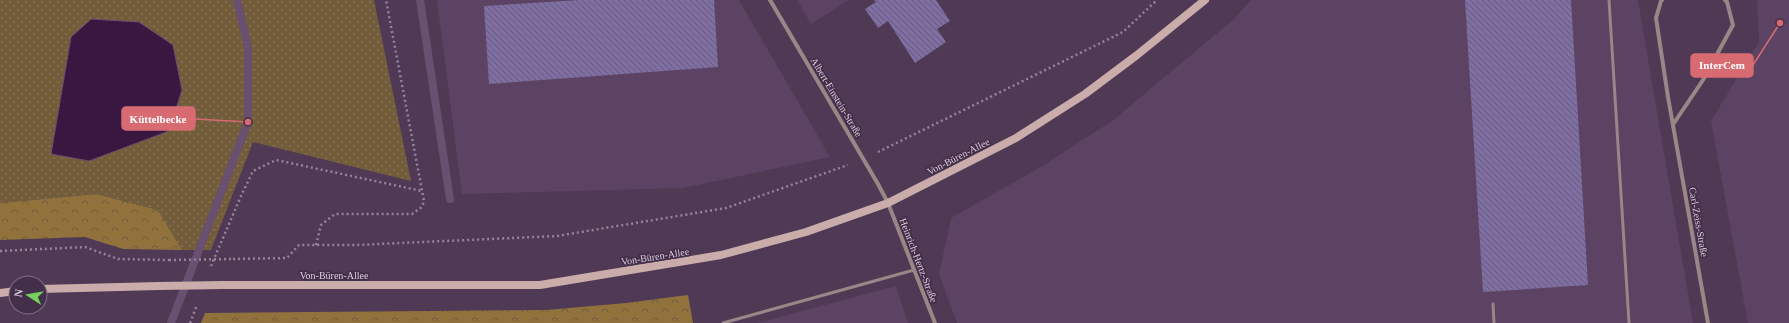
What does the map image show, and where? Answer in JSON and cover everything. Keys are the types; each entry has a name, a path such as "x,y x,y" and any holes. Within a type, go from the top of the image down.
{"street":[{"name":"Albert-Einstein-Straße","path":"770,0 865,159 888,203"},
{"name":"Von-Büren-Allee","path":"48,289 223,285 540,285 721,255 806,232 888,203 1016,138 1085,94 1137,55 1205,0"},
{"name":"Carl-Zeiss-Straße","path":"1661,0 1656,18 1668,97 1674,123 1708,323"},
{"path":"1674,123 1703,80 1733,25 1727,2 1725,0"},
{"name":"Heinrich-Hertz-Straße","path":"888,203 935,323"}],"lane":[{"path":"1609,0 1630,323"},
{"path":"723,323 914,270"},
{"path":"1493,304 1494,323"}],"path":[{"path":"316,245 321,225 335,214 412,214 422,207 424,201 386,0"},
{"path":"0,251 85,247 118,259 169,260 287,258 299,245 557,236 726,208 865,159 1123,32 1157,0"},
{"path":"210,268 241,196 254,172 276,160 422,191"},
{"path":"190,323 199,297"}],"shaded area":[{"path":"0,0 374,0 411,181 253,142 211,250 182,250 158,210 96,194 0,203"},
{"path":"437,0 739,0 830,157 683,188 462,194"},
{"path":"797,0 849,0 811,24"},
{"path":"1251,0 1638,0 1693,323 957,323 939,274 951,218 1039,168 1112,121 1233,20"},
{"path":"1757,0 1789,0 1789,323 1748,323 1711,121 1759,42"},
{"path":"91,19 139,22 173,45 182,90 169,131 89,161 51,154 71,37"},
{"path":"896,286 908,323 757,323"}],"green space":[{"path":"96,194 158,210 182,250 123,249 85,237 0,240 0,203"},
{"path":"688,295 693,323 201,323 205,313 547,310 626,303"}],"building":[{"path":"580,0 714,0 718,67 489,84 484,6"},
{"path":"874,0 936,0 950,21 937,29 946,42 915,63 888,21 878,28 865,9 876,2"},
{"path":"1465,0 1571,0 1588,285 1483,292"}],"waterway":[{"path":"171,323 248,122 248,47 237,0"},
{"path":"420,0 450,199"}],"place":[{"name":"InterCem","path":"1780,23"},
{"name":"Küttelbecke","path":"248,122"}]}
